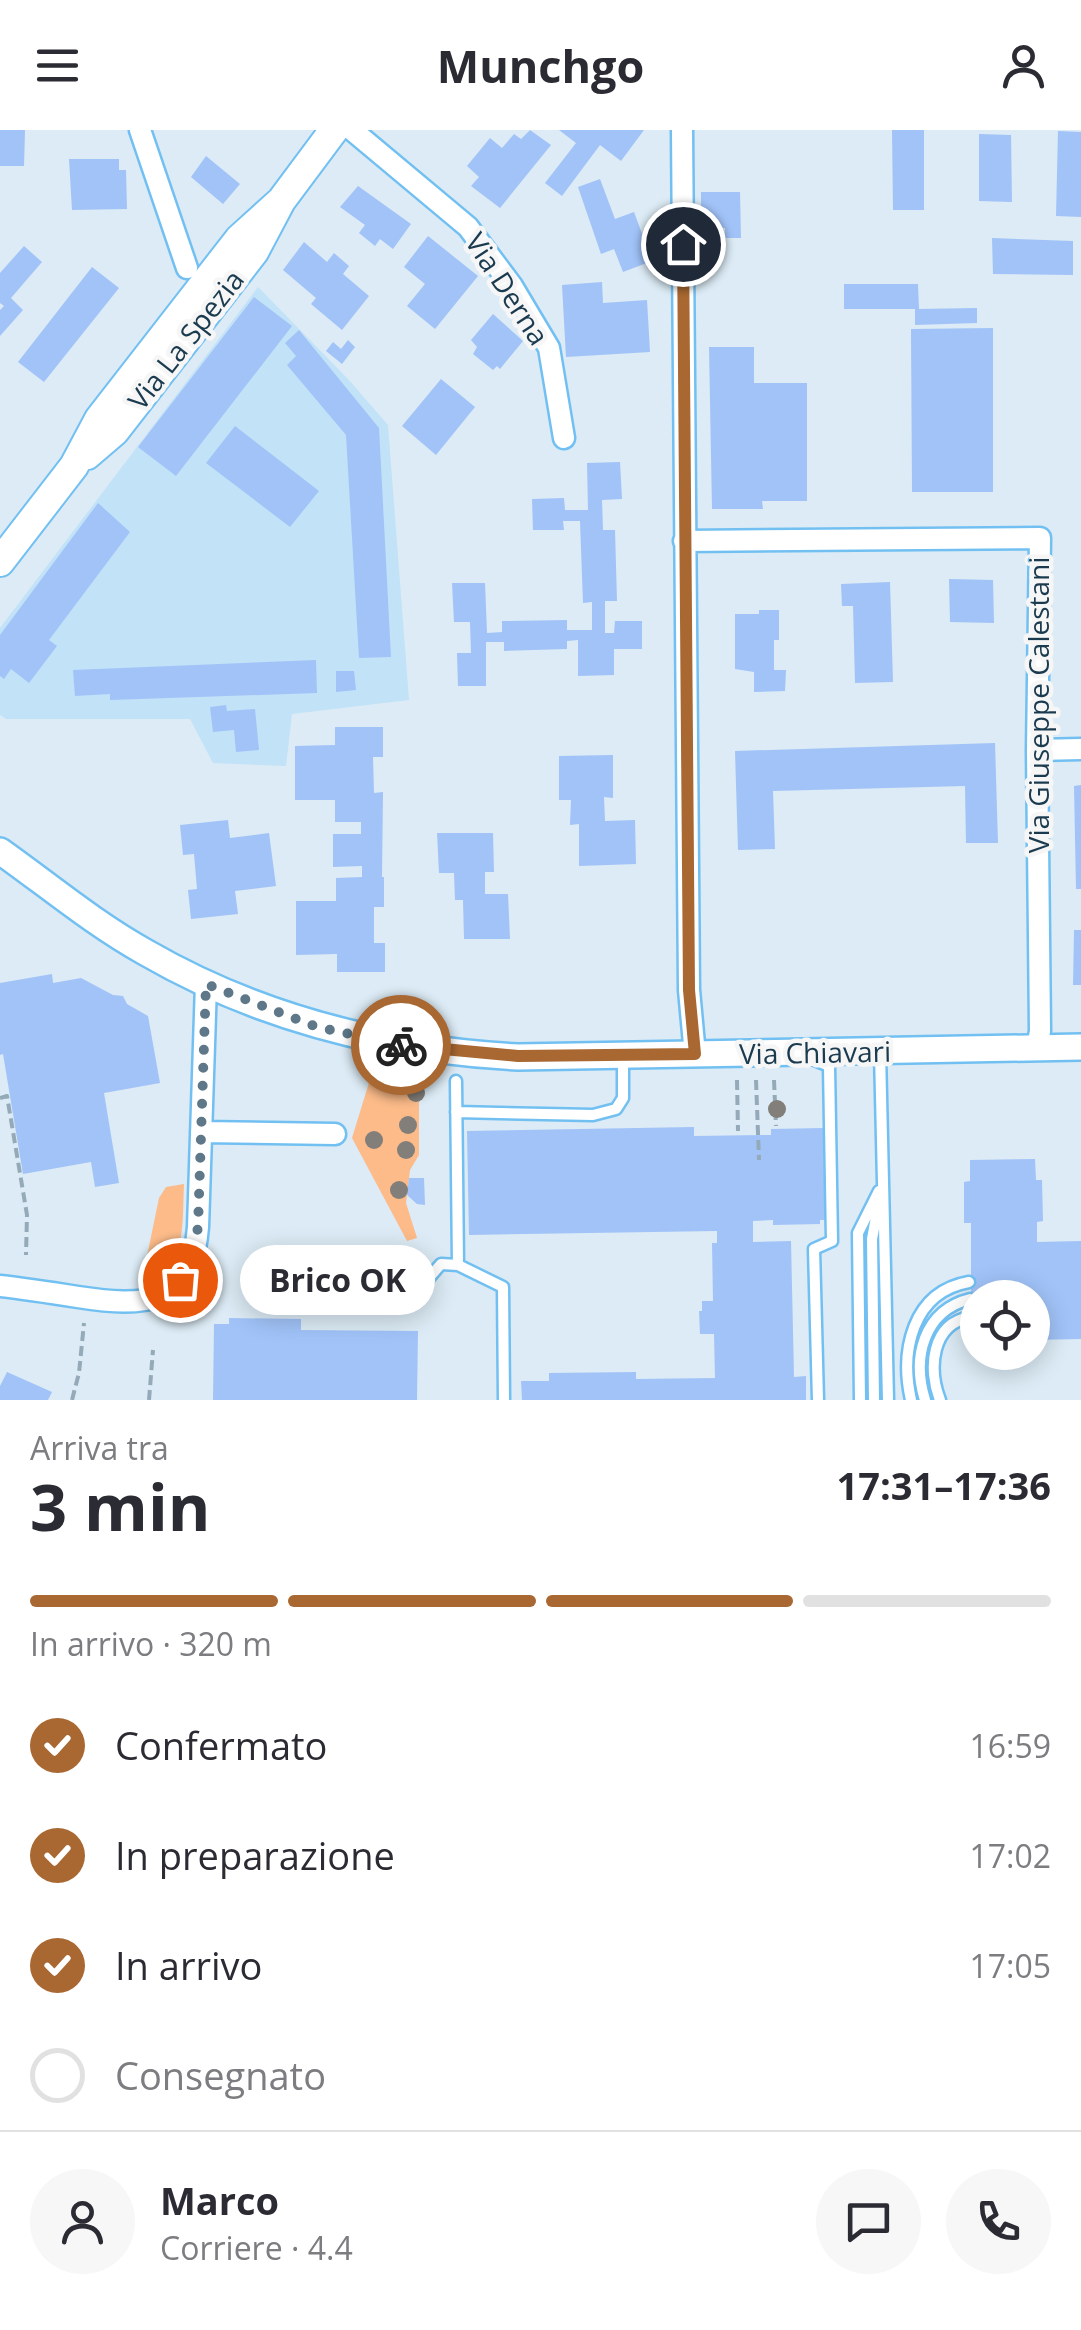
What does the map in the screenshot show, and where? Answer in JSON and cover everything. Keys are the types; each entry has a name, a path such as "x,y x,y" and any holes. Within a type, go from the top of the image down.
{"main road":[{"name":"Via La Spezia","path":"0,562 74,466 99,418 240,238 280,201 334,130"}],"street":[{"path":"140,130 188,268"},
{"name":"Via Derna","path":"352,130 468,227 512,286 548,348 564,438"},
{"path":"682,130 689,990 695,1054"},
{"name":"Via Giuseppe Calestani","path":"684,541 1040,538 1037,1048"},
{"path":"1037,750 1081,749"},
{"name":"Via Chiavari","path":"0,851 94,921 206,984 285,1016 382,1042 496,1056 1081,1048"},
{"path":"0,1286 123,1304 146,1302 169,1291 189,1266 196,1243 206,984"},
{"path":"201,1132 335,1134"}],"lane":[{"path":"880,1051 888,1400"},
{"path":"797,1053 829,1066 832,1240 814,1249 818,1400"},
{"path":"456,1112 593,1115 616,1109 623,1098 623,1056"},
{"path":"456,1081 458,1265"},
{"path":"860,1400 858,1234 881,1180"},
{"path":"874,1400 872,1231 881,1180"},
{"path":"415,1294 441,1264 458,1265 503,1287 504,1400"},
{"path":"911,1400 906,1359 913,1326 943,1292 960,1286"},
{"path":"926,1400 920,1367 927,1331 943,1312 960,1304"},
{"path":"940,1400 934,1373 938,1339 953,1322 960,1320"}],"path":[{"path":"737,1080 738,1131"},
{"path":"756,1080 759,1160"},
{"path":"774,1080 776,1126"},
{"path":"0,1098 8,1096 28,1215 26,1255"},
{"path":"72,1400 84,1323"},
{"path":"149,1400 152,1350"}],"shaded area":[{"path":"258,287 388,425 409,700 292,714 286,766 213,763 190,719 6,719 0,715 0,628"},
{"path":"395,1068 415,1075 419,1087 419,1155 410,1170 406,1203 417,1238 407,1241 352,1138 371,1076"},
{"path":"184,1184 182,1230 175,1257 167,1269 141,1285 159,1198 166,1187"}],"building":[{"path":"0,130 25,130 24,166 0,166"},
{"path":"530,130 551,145 500,208 471,186 479,177 467,166 490,138 502,148 514,134 521,139"},
{"path":"559,130 644,130 621,161 600,145 562,196 545,183 576,143"},
{"path":"892,130 924,130 924,210 893,210"},
{"path":"1058,131 1081,132 1081,217 1056,216"},
{"path":"979,134 1011,135 1012,202 979,201"},
{"path":"206,156 240,184 223,204 191,177"},
{"path":"69,159 119,159 119,170 126,170 127,209 72,210"},
{"path":"600,179 615,219 634,212 652,261 623,272 614,249 601,254 578,187"},
{"path":"358,186 411,224 393,249 380,239 375,246 359,233 365,225 340,207"},
{"path":"701,192 740,192 741,238 725,238 725,228 701,228"},
{"path":"428,236 478,276 435,329 407,306 425,284 404,267"},
{"path":"992,238 1073,241 1073,275 993,274"},
{"path":"304,242 327,262 334,253 349,266 343,274 369,296 342,330 311,304 316,298 283,270"},
{"path":"24,246 42,262 11,298 23,310 0,336 0,310 4,306 0,303 0,273"},
{"path":"92,267 119,288 44,382 18,362"},
{"path":"602,282 603,303 647,300 650,352 566,357 562,285"},
{"path":"844,284 918,284 919,309 977,308 977,323 915,325 915,309 844,309"},
{"path":"254,297 292,326 176,476 138,447"},
{"path":"493,314 523,341 500,369 497,366 493,370 473,354 477,347 471,340"},
{"path":"993,328 993,492 912,492 911,329"},
{"path":"299,330 379,428 391,657 359,658 346,435 287,365 296,356 285,343"},
{"path":"348,340 355,347 342,364 326,351 333,342 341,349"},
{"path":"709,347 754,347 754,383 807,383 807,501 762,501 763,509 712,509"},
{"path":"441,379 475,407 436,455 402,426"},
{"path":"235,426 319,491 290,527 206,463"},
{"path":"620,462 622,499 602,500 603,530 615,530 617,601 605,601 605,633 614,633 615,621 642,621 642,649 614,649 614,675 578,676 578,640 567,641 567,649 504,651 504,642 486,642 486,686 458,686 457,653 471,653 470,622 454,622 452,583 485,583 487,633 502,632 502,621 567,620 567,630 592,630 592,602 583,603 580,521 563,521 564,530 533,530 532,499 564,498 565,510 588,510 587,463"},
{"path":"98,503 130,532 49,640 57,646 29,683 11,669 4,679 0,676 0,635"},
{"path":"949,579 993,580 994,623 950,622"},
{"path":"890,582 893,682 855,683 853,606 842,606 841,584"},
{"path":"759,610 779,610 774,670 786,670 785,691 754,692 754,672 735,669 735,614 759,614"},
{"path":"316,660 317,693 110,700 110,694 75,696 73,670"},
{"path":"336,671 354,671 356,690 336,692"},
{"path":"226,705 227,711 255,709 259,750 236,752 234,730 213,732 210,707"},
{"path":"335,727 383,727 383,757 373,757 374,793 383,792 384,877 384,907 374,907 374,943 385,943 385,972 337,972 337,954 296,955 296,901 336,901 336,878 362,877 362,866 333,867 333,834 361,834 361,822 335,822 335,800 295,800 295,746 335,745"},
{"path":"995,743 998,843 966,843 965,786 773,791 775,849 738,850 735,751"},
{"path":"613,755 613,798 604,797 605,821 635,820 636,864 579,866 579,824 570,825 571,800 559,800 559,756"},
{"path":"1081,785 1081,889 1076,889 1074,786"},
{"path":"228,820 230,838 269,833 276,886 235,891 238,914 191,919 188,890 197,889 194,854 183,855 180,825"},
{"path":"437,833 493,833 494,872 485,872 485,894 508,894 510,939 464,939 463,900 455,900 454,873 439,873"},
{"path":"1074,930 1081,930 1081,985 1073,985"},
{"path":"52,974 53,983 81,978 113,995 123,996 127,1004 148,1016 160,1083 104,1093 119,1183 95,1187 91,1162 23,1174 3,1054 0,1055 0,983"},
{"path":"694,1127 694,1136 771,1135 771,1129 823,1128 825,1220 820,1220 820,1224 773,1225 773,1220 753,1221 753,1242 791,1241 794,1377 806,1376 806,1400 522,1400 521,1381 549,1381 549,1373 636,1372 636,1379 715,1378 714,1334 700,1334 699,1311 702,1301 713,1301 712,1243 717,1243 717,1231 469,1235 467,1131"},
{"path":"1035,1159 1036,1180 1042,1180 1043,1221 1037,1222 1037,1242 1081,1241 1081,1339 1050,1340 1050,1280 971,1280 971,1223 964,1223 964,1182 970,1181 970,1160"},
{"path":"409,1178 424,1178 425,1205 417,1204 407,1195"},
{"path":"229,1318 301,1319 301,1330 418,1331 417,1400 213,1400 214,1324 229,1324"},
{"path":"7,1372 52,1392 48,1400 0,1400 0,1386"}],"way so far":[{"path":"180,1280 192,1259 198,1227 206,984 317,1027 401,1045"}],"place":[{"name":"Brico OK","path":"180,1280"}],"route":[{"path":"401,1045 518,1056 695,1054 689,990 683,244"}]}
